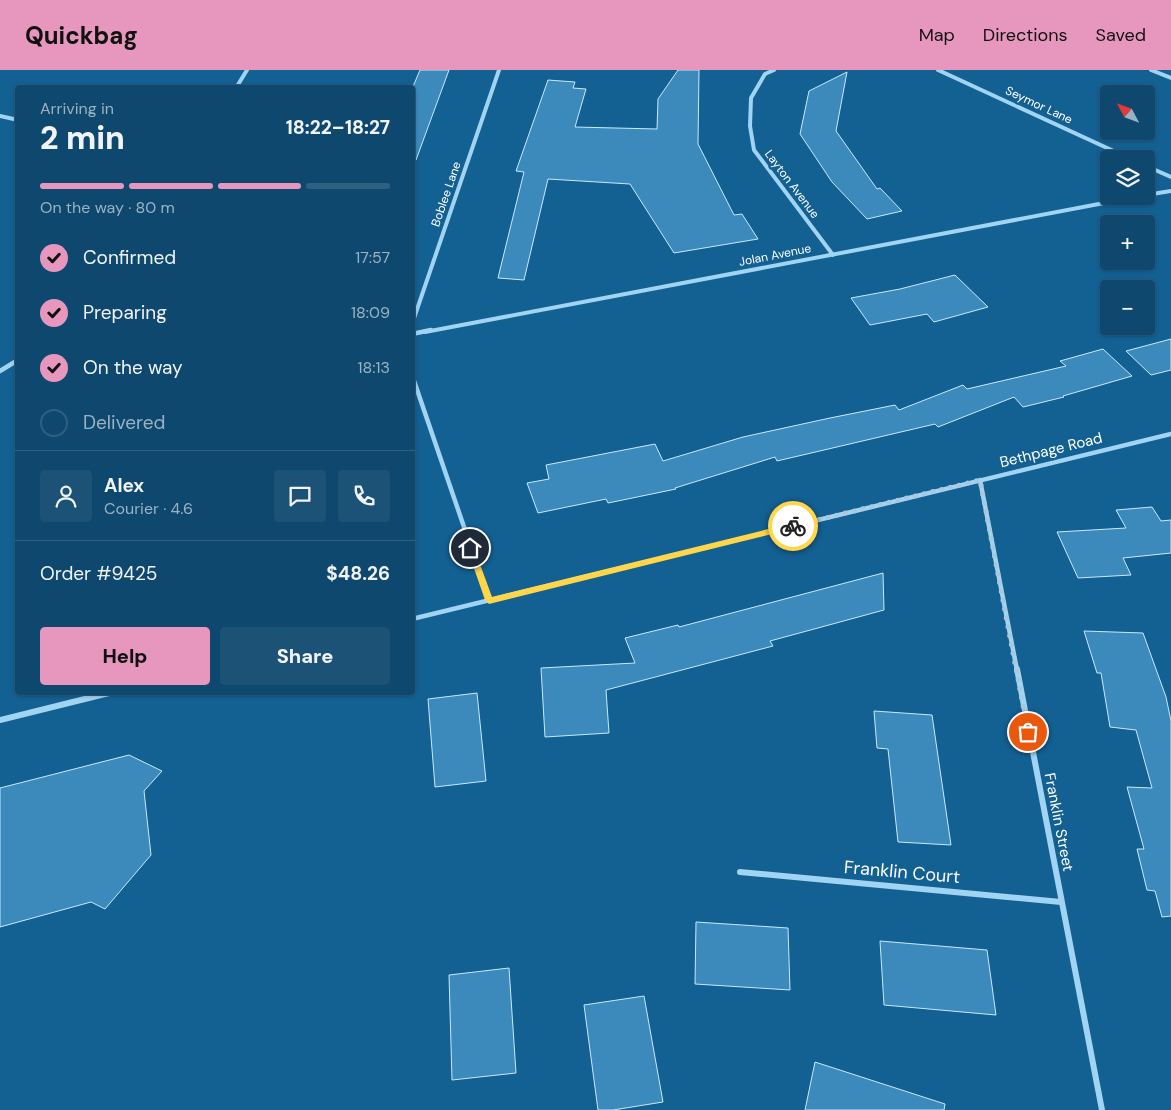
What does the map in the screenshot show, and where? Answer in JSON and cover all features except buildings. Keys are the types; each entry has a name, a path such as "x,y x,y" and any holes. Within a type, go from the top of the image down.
{"street":[{"path":"238,85 248,70"},
{"name":"Boblee Lane","path":"415,315 499,70"},
{"name":"Layton Avenue","path":"774,70 765,74 751,98 750,126 754,150 833,255"},
{"name":"Seymor Lane","path":"938,70 1111,150"},
{"path":"1151,70 1171,78"},
{"path":"0,116 15,119"},
{"path":"1155,170 1171,177"},
{"path":"1155,194 1171,191"},
{"name":"Jolan Avenue","path":"415,333 1100,204"},
{"path":"0,371 15,362"},
{"path":"415,386 489,600"},
{"name":"Bethpage Road","path":"415,618 1171,434"},
{"name":"Franklin Street","path":"980,480 1102,1110"},
{"path":"0,720 101,695"},
{"name":"Franklin Court","path":"740,872 1061,902"}],"way so far":[{"path":"793,526 980,480 1028,732"}],"route":[{"path":"470,548 489,600 793,526"}]}
